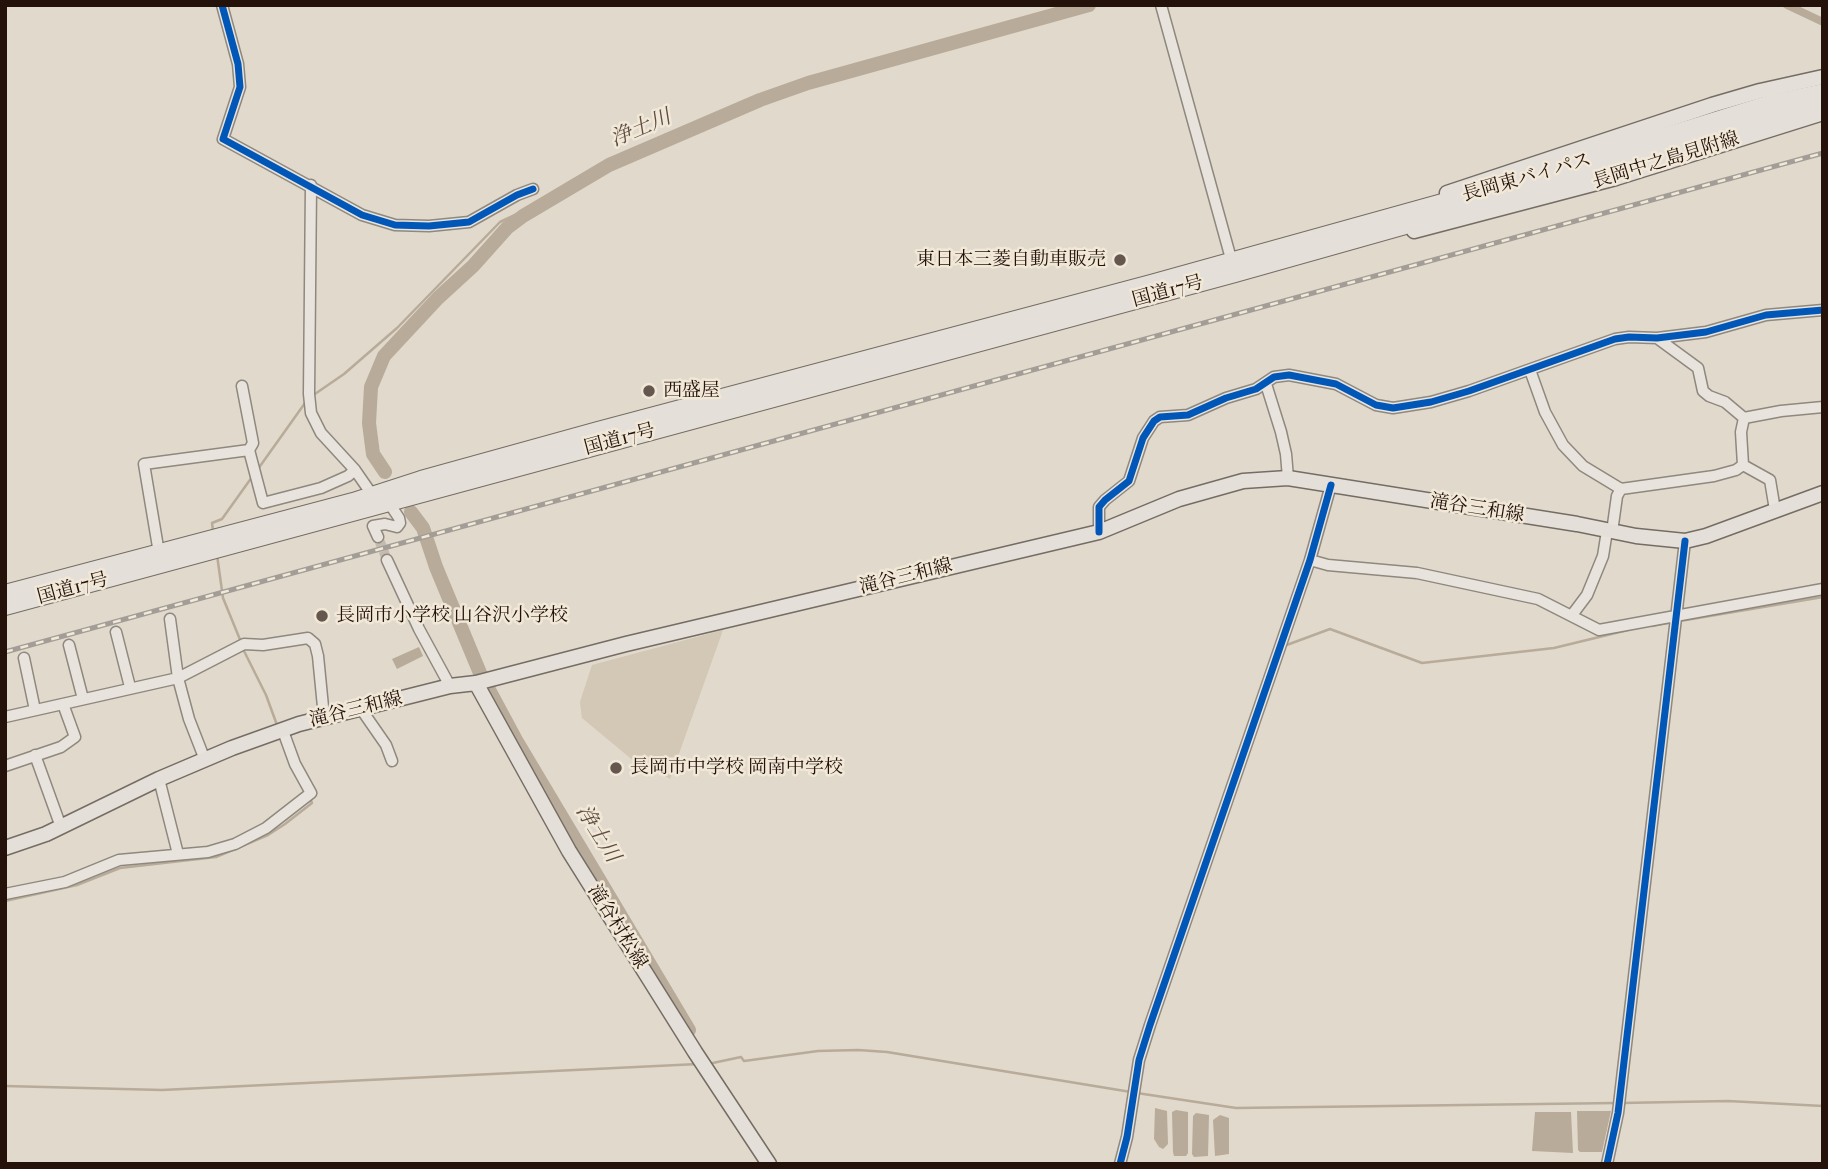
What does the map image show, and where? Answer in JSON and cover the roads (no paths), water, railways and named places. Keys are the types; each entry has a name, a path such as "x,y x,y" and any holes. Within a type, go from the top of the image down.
{"highway":[{"name":"長岡東バイパス","path":"1233,267 1344,243 1596,164 1736,113 1823,92"},
{"name":"長岡東バイパス","path":"1233,267 1357,225 1823,103"},
{"name":"国道17号","path":"5,593 373,496 421,479 575,437 1233,267"},
{"name":"国道17号","path":"5,607 389,503 1233,267"}],"main road":[{"name":"長岡中之島見附線","path":"1357,225 1701,109 1759,91 1823,77"},
{"name":"長岡中之島見附線","path":"1344,243 1399,234 1495,211 1823,113"},
{"name":"滝谷三和線","path":"5,848 61,827 159,779 205,760 324,717 450,686 476,683 626,644 1099,532 1179,499 1257,479 1288,478 1685,541 1706,536 1823,493"},
{"name":"滝谷村松線","path":"476,683 569,851 703,1065 769,1164"}],"street":[{"path":"222,5 238,64 240,87 223,139 377,221 408,227 469,222 533,189"},
{"path":"1161,5 1233,267"},
{"path":"311,185 309,399 313,420 320,433 355,470 373,496"},
{"path":"1099,532 1099,507 1129,481 1143,438 1154,421 1160,417 1188,415 1266,384 1281,375 1310,378 1342,386 1376,405 1393,408 1431,402 1469,391 1615,339 1657,338 1706,332 1766,315 1823,310"},
{"path":"1657,338 1698,368 1703,391 1725,402 1744,418"},
{"path":"1530,370 1545,412 1563,446 1583,466 1621,489 1714,476 1731,472 1743,465"},
{"path":"1266,384 1281,432 1288,478"},
{"path":"242,386 253,443 249,450 267,523"},
{"path":"1744,418 1823,407"},
{"path":"1743,465 1741,432 1744,418"},
{"path":"159,553 144,464 249,450"},
{"path":"1743,465 1770,480 1775,510"},
{"path":"263,503 321,488 355,470"},
{"path":"1120,1164 1128,1136 1139,1060 1310,560 1331,485"},
{"path":"1572,615 1587,595 1603,556 1621,489"},
{"path":"378,537 373,526 385,524 397,527 400,523 400,517 389,503"},
{"path":"1607,1164 1618,1113 1685,541"},
{"path":"387,560 419,629 450,686"},
{"path":"1310,560 1328,565 1417,573 1538,599 1600,630 1676,620 1823,589"},
{"path":"170,619 178,678 189,719 205,760"},
{"path":"116,632 130,687"},
{"path":"5,717 178,678 244,644 263,645 310,638 315,644 318,656 324,717"},
{"path":"69,645 83,699"},
{"path":"24,658 35,710"},
{"path":"5,766 61,747 75,737 62,704"},
{"path":"361,709 386,745 392,761"},
{"path":"5,894 65,882 119,860 208,852 235,844 266,828 310,795 283,731"},
{"path":"35,755 61,827"},
{"path":"159,779 178,854"}],"waterway":[{"name":"浄土川","path":"385,472 373,454 369,423 371,387 384,356 507,228 523,216 609,165 760,100 808,83 1089,5"},
{"path":"1787,5 1823,22"},
{"path":"312,396 344,374 397,328 500,222 515,215 523,216"},
{"path":"258,469 305,403"},
{"path":"213,531 212,523 222,519 252,477"},
{"name":"浄土川","path":"411,512 423,528 436,567 480,673 516,740 689,1030"},
{"path":"217,555 223,598 241,642"},
{"path":"1680,621 1823,597"},
{"path":"1652,626 1673,622"},
{"path":"1284,646 1330,629 1422,663 1554,648 1628,630"},
{"path":"243,649 266,695 277,725"},
{"path":"5,901 77,885 120,868 216,857 268,835 312,803 310,798"},
{"path":"708,1064 741,1057 744,1061 818,1051 858,1050 887,1052 1131,1092"},
{"path":"5,1086 162,1090 698,1064"},
{"path":"1137,1093 1236,1108 1616,1103"},
{"path":"1622,1103 1728,1101 1823,1106"}],"tunnel":[{"path":"378,537 387,560"}],"railway":[{"path":"5,652 1823,153"}],"place":[{"name":"東日本三菱自動車販売","path":"1120,260"},
{"name":"西盛屋","path":"649,391"},
{"name":"長岡市小学校 山谷沢小学校","path":"322,616"},
{"name":"長岡市中学校 岡南中学校","path":"616,768"}]}
